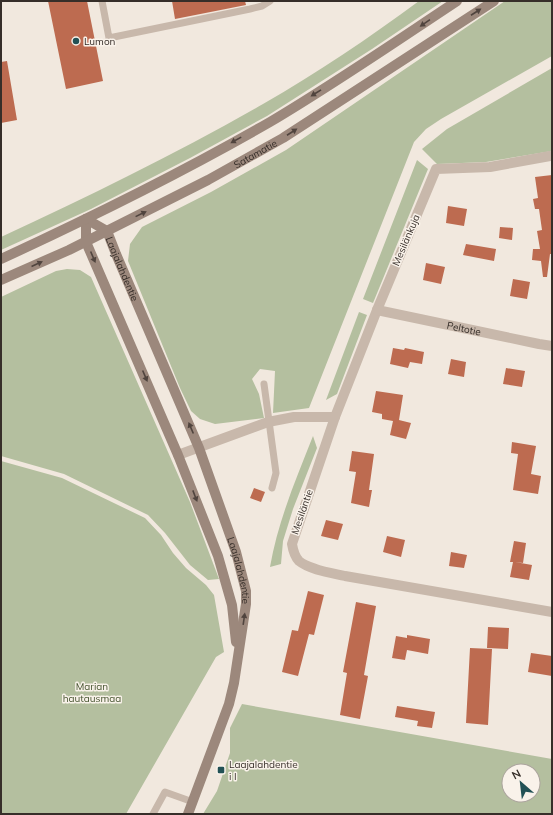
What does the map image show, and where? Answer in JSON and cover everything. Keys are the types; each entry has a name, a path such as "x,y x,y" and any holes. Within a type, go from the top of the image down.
{"street":[{"name":"Satamatie","path":"1,259 86,219 194,164 270,122 362,64 457,1"},
{"name":"Satamatie","path":"1,280 86,242 208,180 283,138 494,1"},
{"name":"Mesilänkuja","path":"335,417 377,310 436,169 490,167 550,156"},
{"name":"Laajalahdentie","path":"86,219 106,231 199,448 236,552 246,590 246,604 234,683 229,704 188,814"},
{"name":"Laajalahdentie","path":"86,219 86,242 178,455 218,556 232,605 238,657"},
{"name":"Peltotie","path":"377,310 552,346"},
{"path":"178,455 268,422 294,417 335,417"},
{"name":"Mesiläntie","path":"335,417 292,544 299,561 314,568 345,576 552,612"}],"lane":[{"path":"102,1 109,38 250,9 270,1"},
{"path":"264,384 276,473 272,488"},
{"path":"153,814 165,792 193,802"}],"green space":[{"path":"419,1 443,1 372,49 267,116 91,209 1,250 1,237 133,174 231,122 323,68"},
{"path":"505,1 552,1 552,56 441,119 426,129 414,142 309,408 273,413 275,371 260,369 252,379 259,394 264,418 215,424 200,419 191,411 180,388 128,261 130,244 142,227 211,192 286,150"},
{"path":"552,68 552,151 486,162 437,164 422,149 447,129"},
{"path":"417,160 428,169 373,303 363,299"},
{"path":"67,269 80,270 91,277 190,502 219,579 208,580 190,565 165,533 148,515 64,474 1,456 1,297 56,271"},
{"path":"359,312 367,315 337,394 326,400"},
{"path":"313,436 317,448 293,509 283,541 281,564 270,567 273,550 283,517"},
{"name":"Marian hautausmaa","path":"1,461 62,478 145,518 161,535 173,553 186,568 206,585 214,595 224,652 216,657 126,814 1,814"},
{"path":"242,704 552,759 552,814 203,814 217,791 230,753 230,728"}],"building":[{"name":"Lumon","path":"48,1 87,1 103,81 66,89"},
{"path":"172,1 245,1 246,5 175,19"},
{"path":"7,61 17,120 1,123 1,62"},
{"path":"552,175 552,254 550,254 547,277 543,277 541,261 532,260 533,249 540,249 537,231 542,230 539,209 535,209 533,199 538,198 535,177"},
{"path":"448,206 467,209 464,226 446,223"},
{"path":"500,227 513,228 512,240 499,238"},
{"path":"466,244 496,249 494,261 463,255"},
{"path":"426,263 445,267 441,284 423,280"},
{"path":"513,279 530,282 527,299 510,296"},
{"path":"393,348 404,350 405,348 424,352 422,364 410,362 408,368 390,364"},
{"path":"451,359 466,362 464,377 448,374"},
{"path":"506,368 525,371 522,387 503,384"},
{"path":"376,391 403,395 399,420 411,423 406,439 390,435 393,421 382,419 382,414 372,412"},
{"path":"512,442 536,446 531,474 541,476 538,494 513,490 518,454 511,453"},
{"path":"352,451 374,454 369,490 372,490 369,507 351,503 356,472 349,471"},
{"path":"254,488 265,492 261,502 250,498"},
{"path":"326,520 343,524 338,540 321,536"},
{"path":"387,536 405,540 401,557 383,552"},
{"path":"514,541 526,543 523,563 515,562 532,565 529,580 510,577 513,562 510,562"},
{"path":"451,552 467,555 464,568 449,566"},
{"path":"308,591 324,595 314,635 309,634 298,676 282,672 292,630 298,631"},
{"path":"356,602 376,606 364,675 368,676 360,719 340,715 347,673 343,672"},
{"path":"488,627 509,628 508,649 487,648"},
{"path":"407,635 430,639 428,654 407,650 405,660 392,658 396,636 407,638"},
{"path":"470,648 492,649 488,725 466,723"},
{"path":"531,653 552,656 552,676 528,672"},
{"path":"397,706 435,712 432,728 417,726 418,721 395,717"}],"place":[{"name":"Lumon","path":"76,41"},
{"name":"Laajalahdentie i I","path":"221,770"}]}
